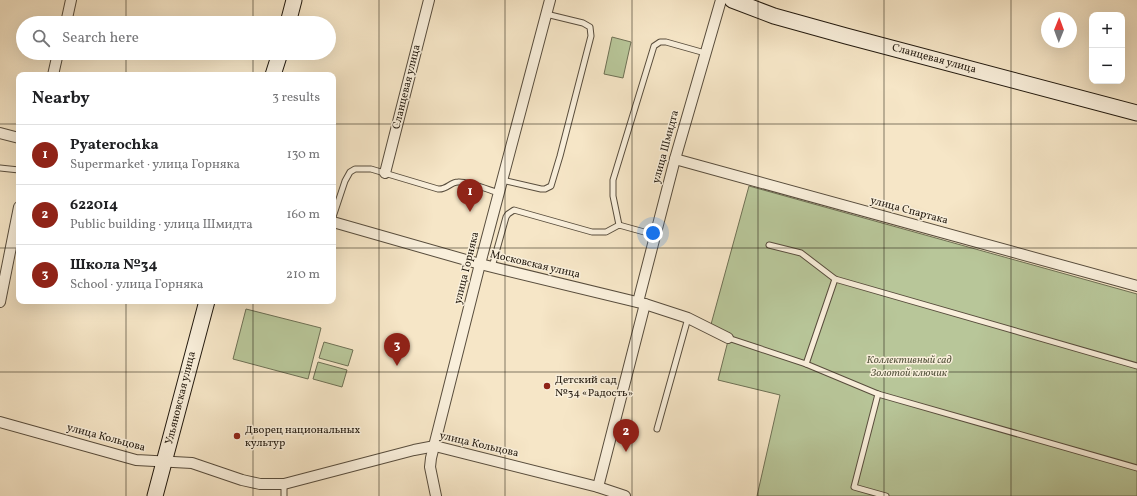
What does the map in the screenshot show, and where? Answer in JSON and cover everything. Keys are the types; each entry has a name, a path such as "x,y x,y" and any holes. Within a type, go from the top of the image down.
{"main road":[{"path":"290,16 294,0"},
{"name":"Сланцевая улица","path":"732,0 774,16 1137,113"},
{"path":"274,72 278,60"},
{"name":"Ульяновская улица","path":"155,496 165,462 174,420 206,304"}],"street":[{"path":"68,16 71,0"},
{"name":"Сланцевая улица","path":"385,173 429,0"},
{"name":"улица Горняка","path":"436,496 430,467 480,264 550,0"},
{"name":"улица Шмидта","path":"598,487 641,303 655,235 720,0"},
{"path":"54,72 56,60"},
{"path":"0,133 16,137"},
{"name":"улица Спартака","path":"675,159 1137,286"},
{"path":"0,302 16,221"},
{"name":"Московская улица","path":"336,223 480,264 641,303 688,318 728,338"},
{"name":"улица Кольцова","path":"0,422 136,460 192,463 242,480 260,484 284,484 414,450 435,446 598,487 625,496"}],"lane":[{"path":"502,180 541,189 548,188 552,184 560,156 591,36 591,31 590,27 583,24 546,14"},
{"path":"619,225 613,196 613,180 654,46 660,42 666,42 705,53"},
{"path":"0,168 16,170"},
{"path":"336,208 345,181 350,172 361,168 385,173 443,190 452,183 460,182 499,193"},
{"path":"492,267 506,217 514,210 592,232 606,232 619,225 655,235"},
{"path":"769,245 801,253 835,279 1137,366"},
{"path":"806,364 835,279"},
{"path":"657,429 688,318"},
{"path":"728,338 806,364 878,394 1137,468"},
{"path":"878,394 854,487 886,496"},
{"path":"284,484 284,496"}],"green space":[{"path":"612,37 631,42 623,78 604,74"},
{"name":"Коллективный сад Золотой ключик","path":"749,186 1137,294 1137,496 757,496 780,395 718,380 730,333 710,328"},
{"path":"246,309 321,328 308,379 233,359"},
{"path":"324,342 353,350 348,366 319,358"},
{"path":"318,362 347,370 342,387 313,379"}],"place":[{"name":"Pyaterochka","path":"470,212"},
{"name":"Школа №34","path":"397,366"},
{"name":"Детский сад №34 «Радость»","path":"547,386"},
{"name":"Дворец национальных культур","path":"237,436"},
{"name":"622014","path":"626,452"}]}
